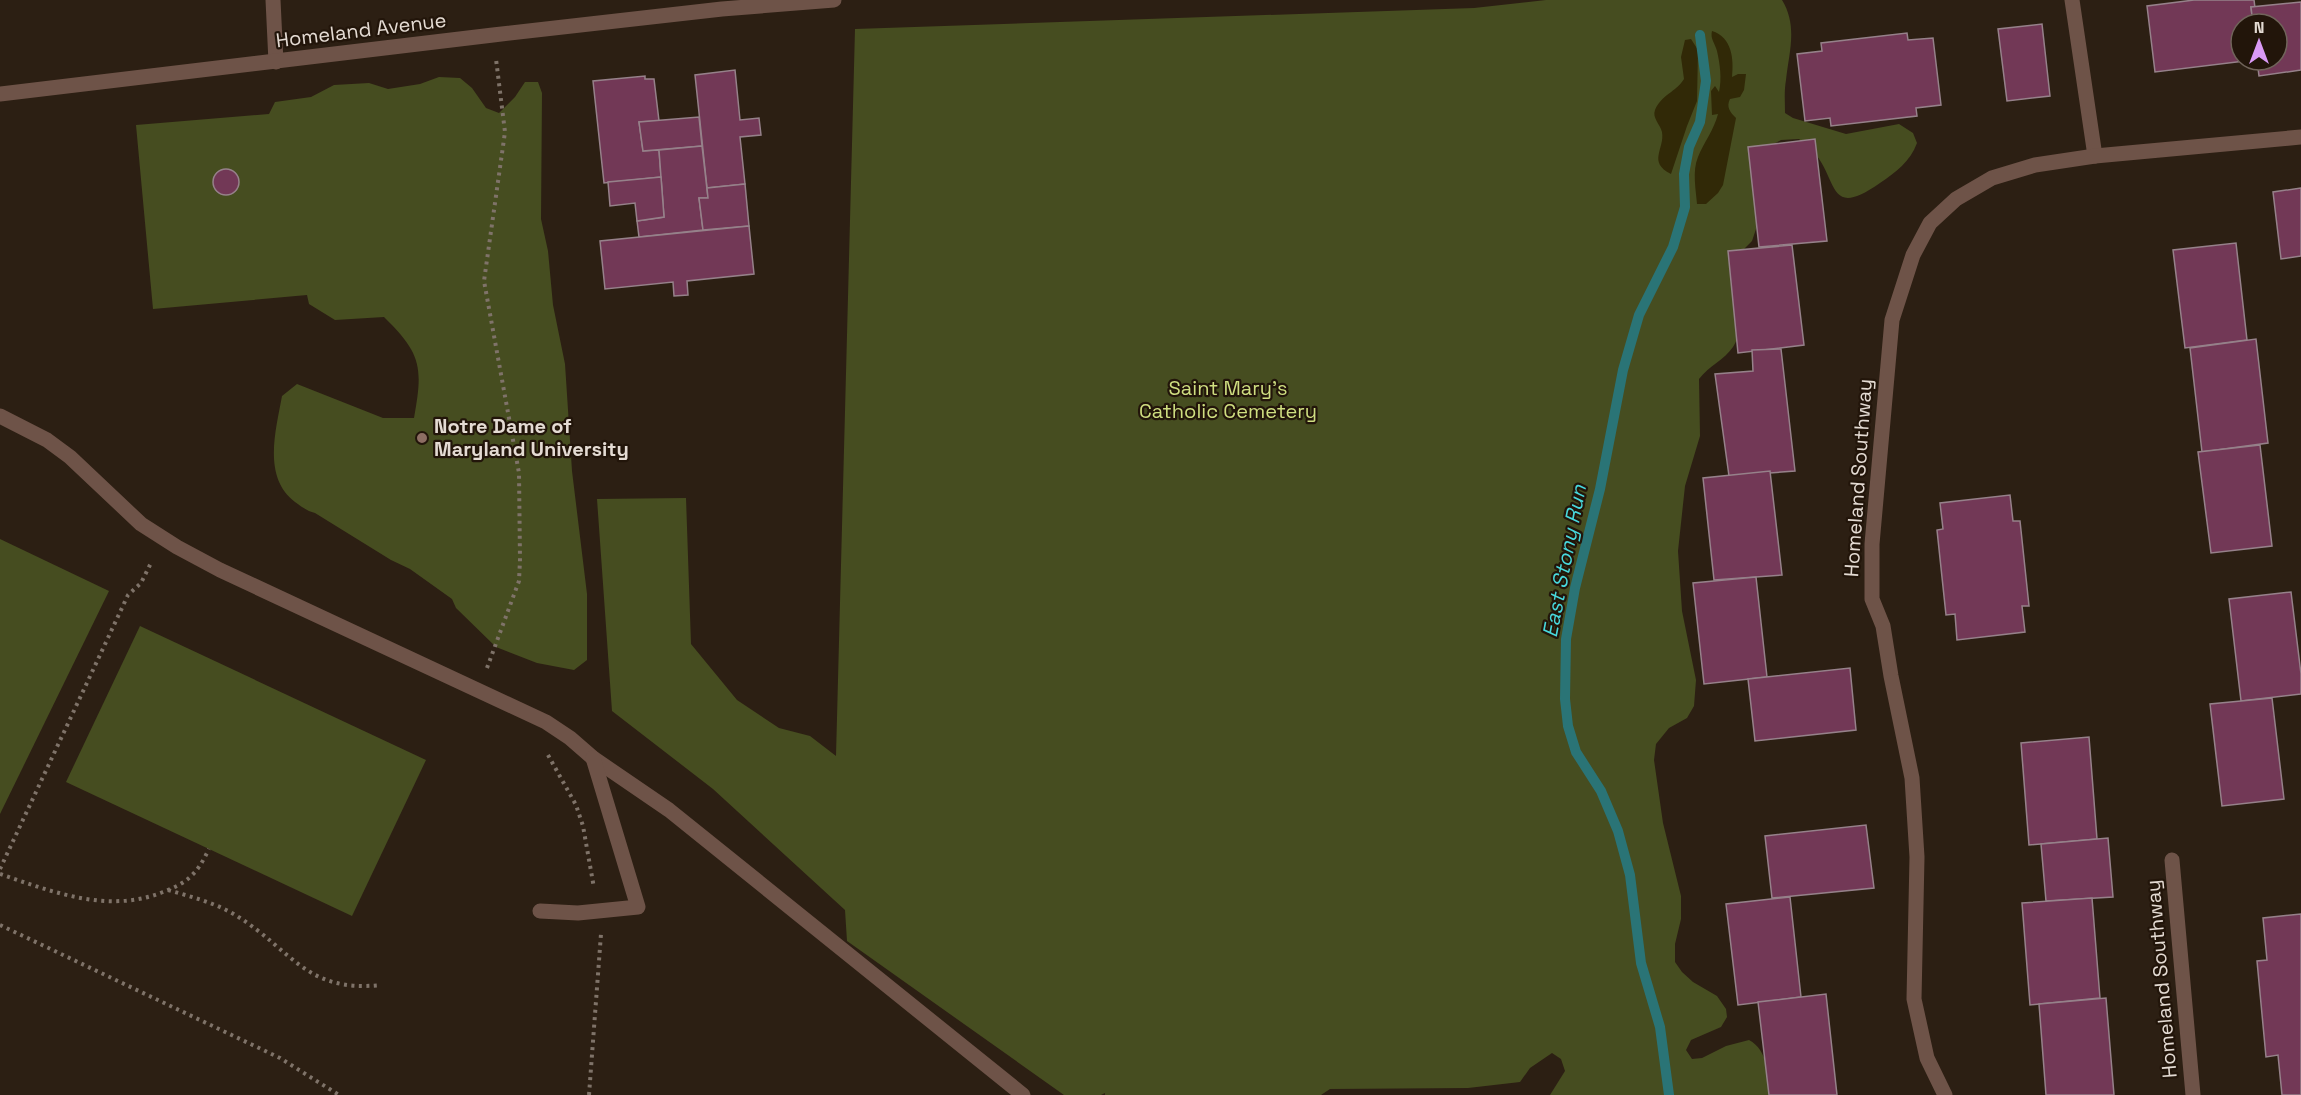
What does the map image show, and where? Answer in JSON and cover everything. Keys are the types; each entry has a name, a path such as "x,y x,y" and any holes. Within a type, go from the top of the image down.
{"street":[{"path":"273,0 276,62"},
{"name":"Homeland Avenue","path":"0,94 276,62 722,5 834,0"},
{"path":"2072,0 2095,156"},
{"name":"Homeland Southway","path":"1945,1095 1927,1058 1914,999 1917,857 1912,778 1883,627 1872,599 1872,544 1892,320 1901,287 1917,247 1930,223 1956,199 1992,178 2035,165 2095,156 2301,137"},
{"path":"0,416 22,426 70,457 141,524 220,570 546,722 570,738 593,758 669,810 1023,1095"},
{"path":"540,910 578,913 638,907 593,758"},
{"name":"Homeland Southway","path":"2172,860 2193,1095"}],"path":[{"path":"479,690 519,581 520,560 519,474 484,281 504,132 493,35"},
{"path":"0,869 128,595 141,583 163,538"},
{"path":"546,752 576,805 596,896"},
{"path":"0,874 70,896 111,902 143,899 168,890 192,876 209,849"},
{"path":"168,890 221,907 238,916 304,968 325,981 358,987 381,985"},
{"path":"0,925 280,1058 339,1095"},
{"path":"589,1095 602,931"}],"green space":[{"name":"Saint Mary's Catholic Cemetery","path":"1546,0 1782,0 1787,10 1791,29 1785,113 1793,118 1846,134 1899,124 1913,133 1917,143 1911,156 1897,171 1851,198 1842,197 1836,192 1821,162 1799,139 1781,140 1772,145 1758,223 1752,241 1741,252 1742,301 1737,339 1729,352 1699,379 1700,436 1685,486 1678,551 1682,611 1696,680 1694,706 1687,718 1669,728 1656,744 1654,760 1663,823 1681,896 1681,919 1675,944 1675,962 1693,982 1717,996 1726,1009 1727,1017 1721,1027 1691,1040 1686,1050 1692,1059 1702,1058 1726,1046 1749,1040 1755,1044 1764,1057 1772,1095 1550,1095 1565,1071 1561,1059 1552,1053 1530,1068 1520,1082 1468,1088 1330,1089 1321,1095 1105,1095 1105,1093 1101,1095 1064,1095 847,941 845,910 713,789 612,711 597,499 686,498 691,644 737,700 779,728 810,736 836,756 855,29 1474,8"},
{"path":"439,77 460,78 472,88 486,108 499,113 515,97 525,82 538,82 542,93 541,219 548,251 553,305 565,364 572,471 587,594 587,660 574,670 537,663 496,647 456,608 452,599 410,569 300,506 285,492 278,480 274,452 282,396 297,384 383,418 414,418 418,386 417,363 406,341 384,317 335,320 309,304 307,295 153,309 136,125 269,114 275,102 311,97 334,85 369,83 388,89 420,84"},
{"path":"0,539 109,591 0,814"},
{"path":"140,626 426,760 352,916 66,782"}],"sand":[{"path":"1712,31 1728,43 1733,63 1732,77 1746,74 1744,90 1740,97 1730,99 1728,104 1736,118 1723,185 1706,204 1697,204 1696,162 1718,114 1712,115 1711,91 1715,86 1719,92 1720,66"},
{"path":"1691,39 1698,50 1697,101 1671,174 1660,165 1658,160 1662,132 1654,113 1661,101 1684,79 1681,57 1685,40"}],"building":[{"path":"2194,0 2254,0 2255,8 2251,7 2252,12 2229,12 2229,63 2155,72 2147,6"},
{"path":"2301,2 2301,70 2289,72 2289,12 2252,12 2251,7"},
{"path":"2042,24 2050,96 2007,101 1998,29"},
{"path":"1907,33 1908,40 1933,38 1941,105 1916,108 1917,116 1831,126 1830,118 1805,121 1797,54 1822,51 1821,43"},
{"path":"735,70 740,120 759,118 761,135 740,137 745,184 707,188 695,75"},
{"path":"2258,72 2287,72 2259,76"},
{"path":"645,76 645,79 654,79 659,121 639,122 643,151 659,150 661,177 604,183 593,81"},
{"path":"699,117 702,146 643,151 639,122"},
{"path":"1815,139 1827,241 1759,247 1748,147"},
{"path":"702,146 708,198 699,198 703,230 639,237 637,221 664,217 659,150"},
{"path":"226,169 235,173 239,182 235,191 226,195 217,191 213,182 217,173"},
{"path":"661,177 664,217 637,221 635,203 610,206 608,182"},
{"path":"745,184 749,226 703,230 699,198 708,198 707,188"},
{"path":"2301,188 2301,256 2281,259 2273,192"},
{"path":"749,226 754,274 687,281 688,295 674,296 673,282 605,289 600,241"},
{"path":"2236,243 2247,340 2185,348 2173,250"},
{"path":"1792,245 1804,345 1738,353 1728,251"},
{"path":"2256,339 2268,443 2202,452 2190,348"},
{"path":"1781,349 1795,471 1729,476 1715,374 1753,371 1752,350"},
{"path":"2260,445 2272,546 2211,553 2198,452"},
{"path":"1770,471 1782,575 1714,580 1703,478"},
{"path":"2010,495 2013,521 2020,521 2029,606 2022,606 2025,632 1957,640 1955,614 1946,615 1937,530 1943,529 1940,503"},
{"path":"1756,577 1767,677 1704,684 1693,583"},
{"path":"2291,592 2301,674 2301,694 2241,701 2229,599"},
{"path":"1850,668 1856,730 1755,741 1748,679"},
{"path":"2272,698 2284,799 2222,806 2210,704"},
{"path":"2089,737 2097,839 2029,845 2021,743"},
{"path":"1866,825 1874,888 1772,898 1765,836"},
{"path":"2108,838 2113,897 2046,901 2041,844"},
{"path":"1790,897 1801,997 1738,1005 1726,904"},
{"path":"2092,898 2100,998 2030,1005 2022,903"},
{"path":"2301,914 2301,1095 2282,1095 2278,1055 2266,1057 2257,961 2267,960 2263,918"},
{"path":"1826,994 1837,1095 1769,1095 1758,1002"},
{"path":"2106,998 2114,1095 2046,1095 2039,1004"}],"waterway":[{"name":"East Stony Run","path":"1669,1095 1660,1027 1641,963 1630,875 1618,831 1601,791 1576,752 1568,726 1565,699 1566,639 1575,588 1600,489 1623,370 1639,315 1673,247 1685,207 1684,174 1689,147 1700,122 1706,81 1700,35"}],"place":[{"name":"Notre Dame of Maryland University","path":"422,438"}]}
